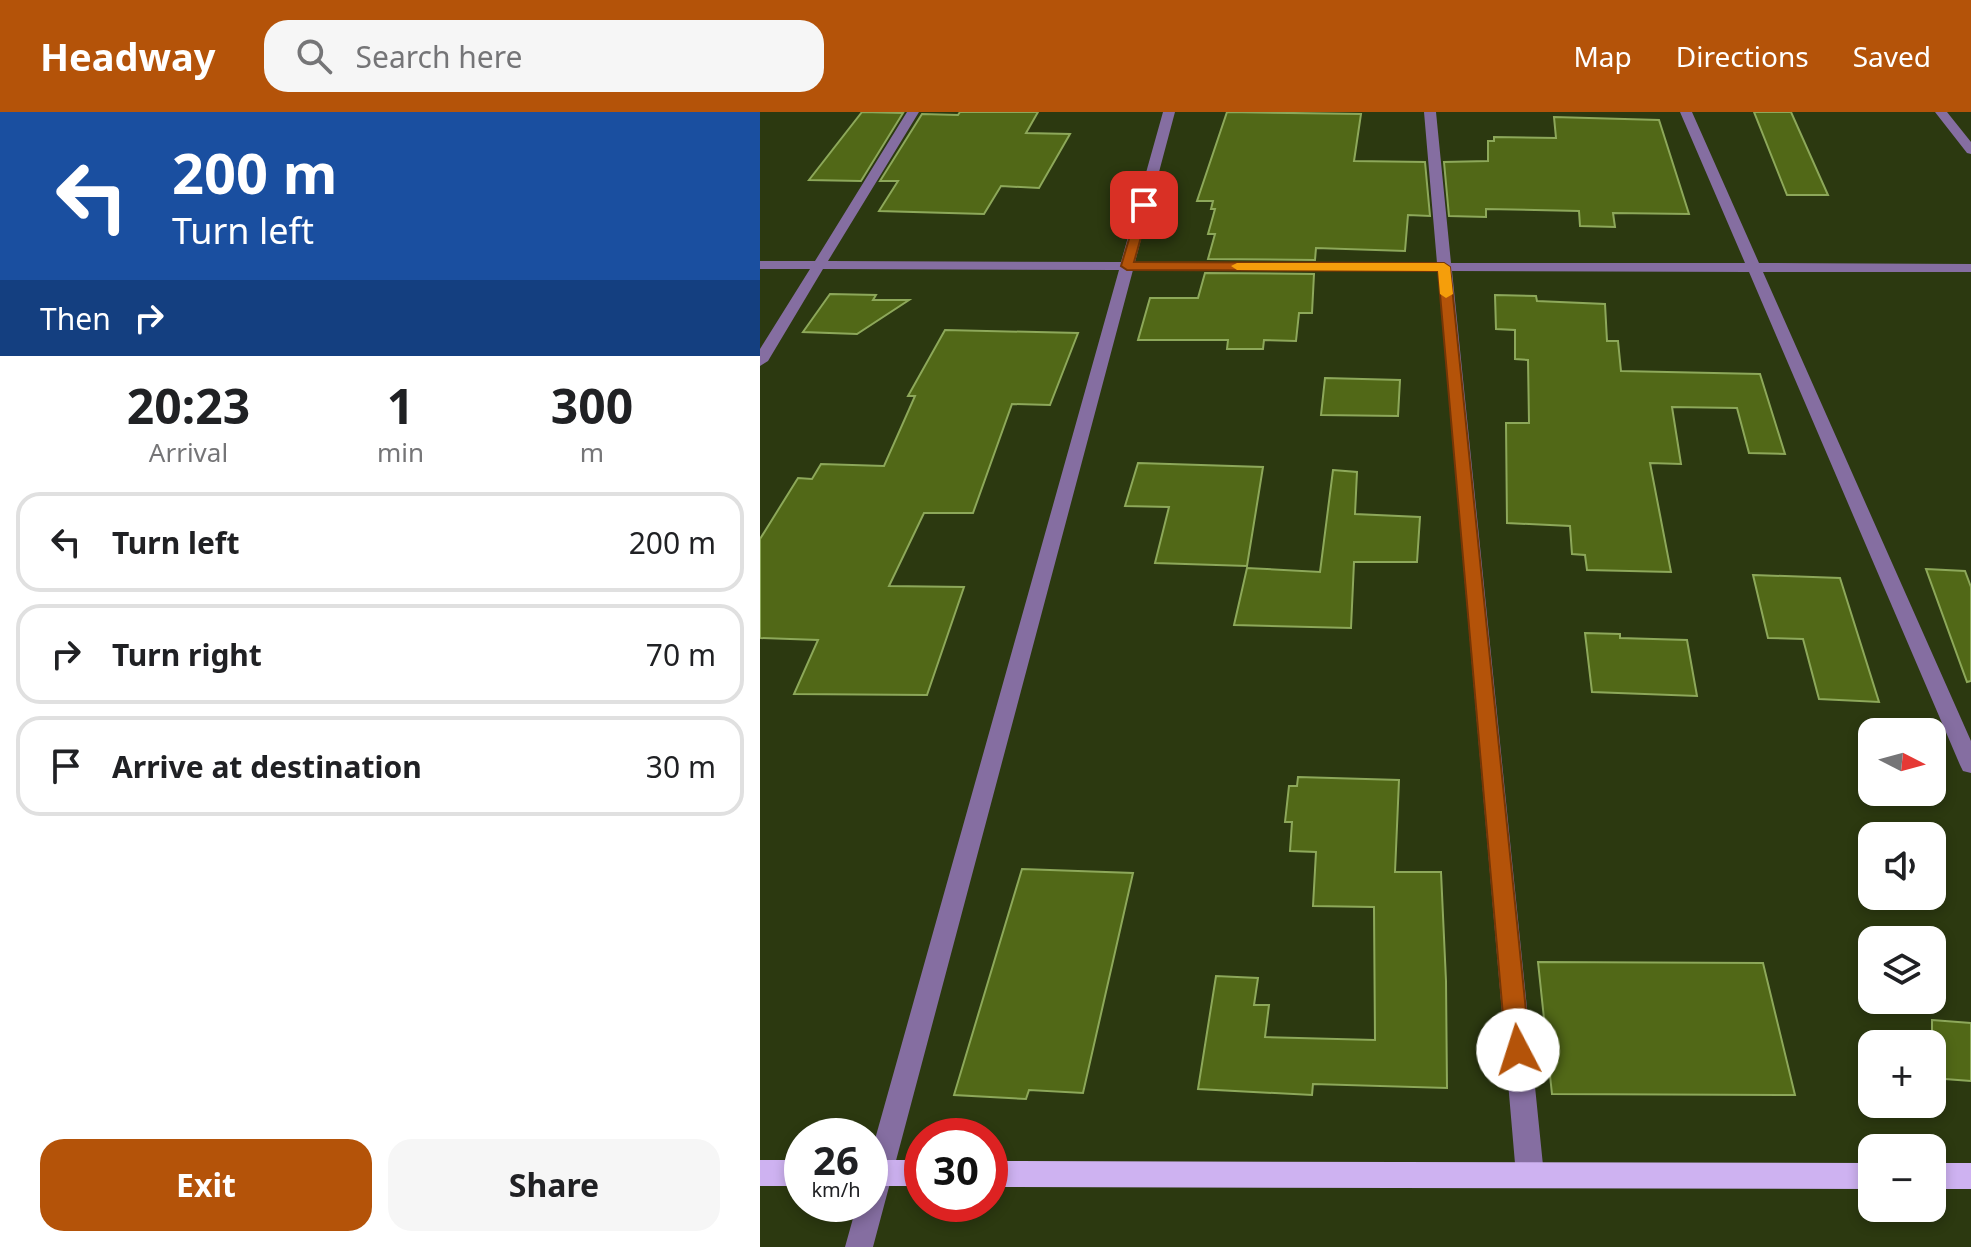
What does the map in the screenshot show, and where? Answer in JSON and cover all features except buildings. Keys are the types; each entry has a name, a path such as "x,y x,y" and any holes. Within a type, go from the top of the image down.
{"main road":[{"path":"760,1173 784,1173"},
{"path":"1008,1174 1858,1176"},
{"path":"1946,1176 1971,1176"}],"street":[{"path":"760,361 913,112"},
{"path":"888,1123 1169,112"},
{"path":"1430,112 1530,1175"},
{"path":"1686,112 1971,765"},
{"path":"1941,112 1971,150"},
{"path":"760,265 1971,268"},
{"path":"859,1247 864,1222"}],"slow traffic":[{"path":"1237,266 1444,267 1446,294"}],"route":[{"path":"1144,205 1127,266 1444,267 1518,1050"}]}
